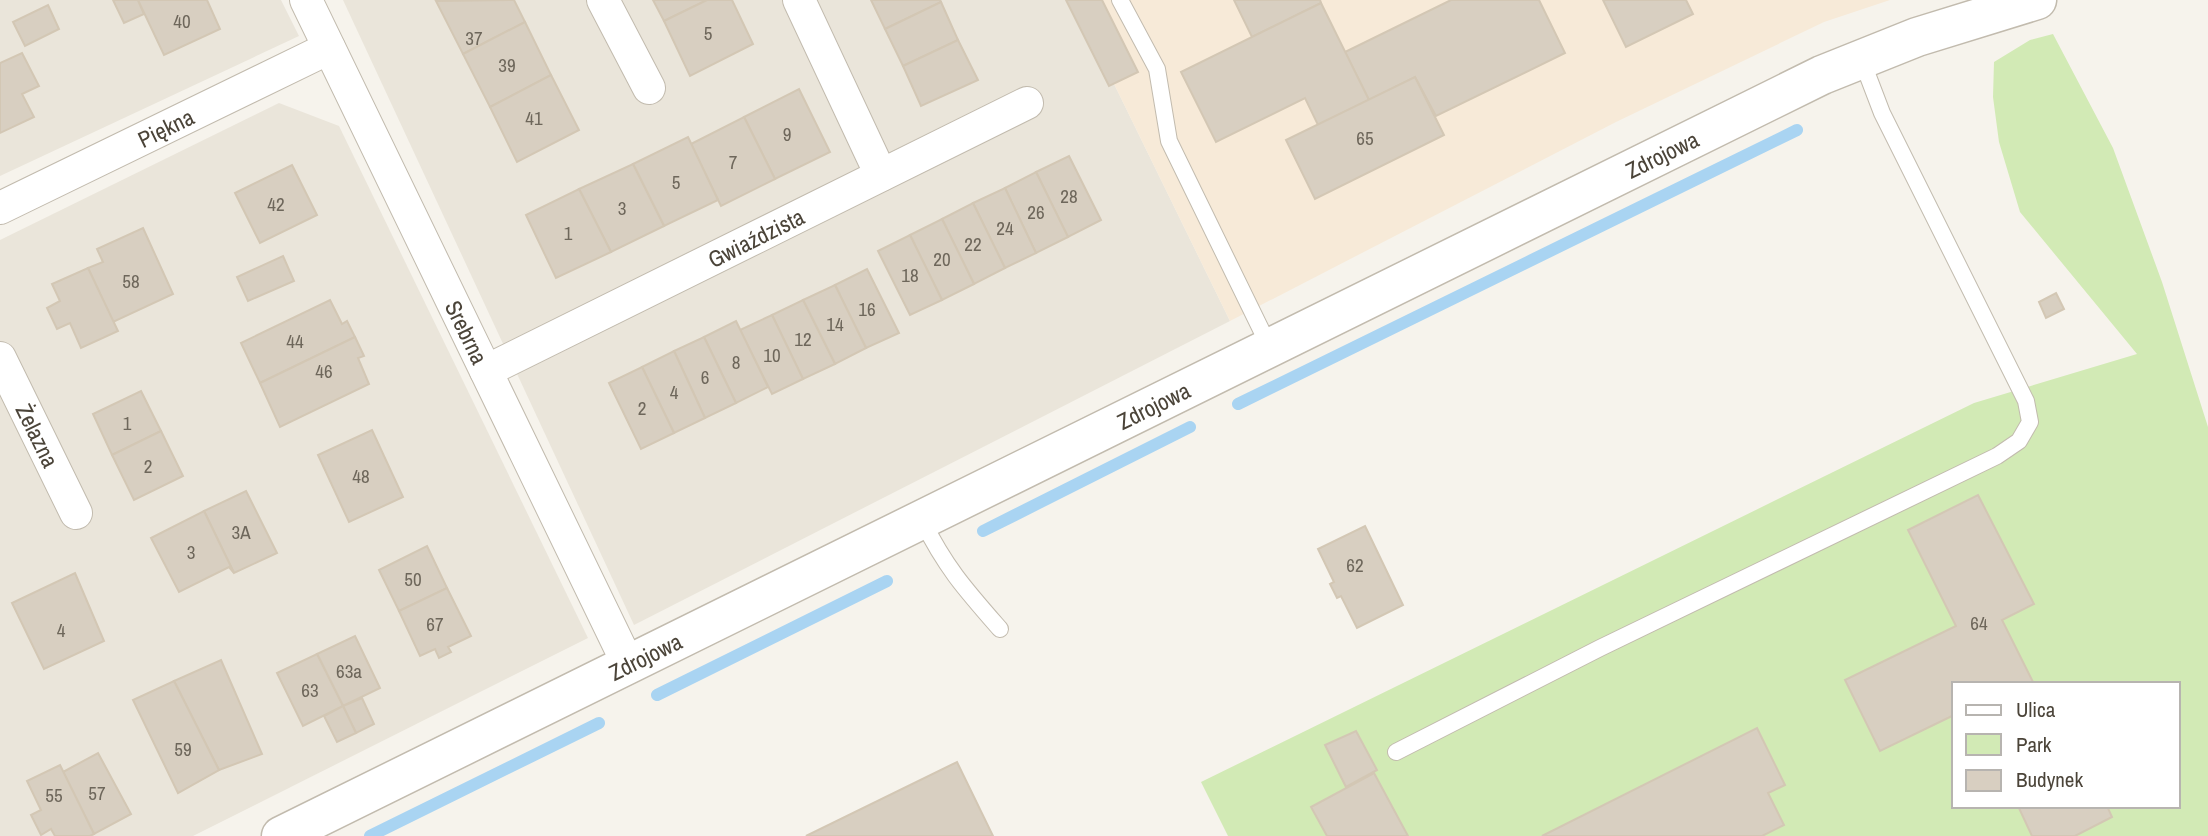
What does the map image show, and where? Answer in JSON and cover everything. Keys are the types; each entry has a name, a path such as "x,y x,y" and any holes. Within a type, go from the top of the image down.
{"street":[{"name":"Srebrna","path":"306,0 628,664"},
{"path":"603,0 649,88"},
{"path":"799,0 881,175"},
{"name":"Zdrojowa","path":"281,836 1861,58 1974,18 2037,0"},
{"name":"Piękna","path":"0,208 329,48"},
{"name":"Gwiaździsta","path":"486,371 1027,103"},
{"name":"Żelazna","path":"0,358 76,513"}],"lane":[{"path":"1120,0 1157,69 1169,141 1270,348"},
{"path":"1396,752 1600,648 1997,456 2020,441 2030,422 2026,401 1882,113 1861,58"},
{"path":"922,520 939,554 959,584 1000,629"}],"shaded area":[{"path":"0,0 281,0 299,36 0,176"},
{"path":"343,0 1073,0 1230,321 634,625"},
{"path":"1073,0 1890,0 1824,22 1616,122 1230,321"},
{"path":"279,103 339,126 588,638 193,836 0,836 0,240"}],"green space":[{"path":"2053,34 2113,148 2162,282 2208,427 2208,836 1228,836 1201,782 1974,403 2137,354 2020,212 1999,142 1993,97 1994,62 2030,40"}],"building":[{"path":"113,0 138,0 144,14 124,23"},
{"path":"138,0 207,0 220,29 164,55"},
{"path":"514,0 525,22 463,54 436,1"},
{"path":"653,0 707,0 664,21"},
{"path":"707,0 732,0 753,44 690,76 664,21"},
{"path":"871,0 940,0 941,2 885,29"},
{"path":"1066,0 1102,0 1138,72 1109,86"},
{"path":"1234,0 1320,0 1321,3 1252,37"},
{"path":"1451,0 1539,0 1565,53 1436,116 1415,77 1369,100 1345,52"},
{"path":"1603,0 1686,0 1693,14 1626,47"},
{"path":"941,2 958,40 903,66 885,29"},
{"path":"1321,3 1369,100 1318,125 1305,98 1216,142 1181,72"},
{"path":"48,5 59,29 25,46 13,22"},
{"path":"525,22 551,75 490,107 463,54"},
{"path":"958,40 978,80 921,106 903,66"},
{"path":"22,53 39,86 22,94 34,117 0,133 0,63"},
{"path":"551,75 579,130 517,162 490,107"},
{"path":"1415,77 1444,135 1315,199 1286,140"},
{"path":"799,89 830,152 775,179 744,117"},
{"path":"744,117 775,179 721,206 691,144"},
{"path":"688,137 718,200 664,226 633,164"},
{"path":"1069,156 1101,220 1068,237 1036,172"},
{"path":"633,164 664,226 611,252 579,189"},
{"path":"292,165 317,215 260,243 235,193"},
{"path":"1036,172 1068,237 1036,253 1005,188"},
{"path":"1005,188 1036,253 1005,268 973,203"},
{"path":"579,189 611,252 556,278 526,215"},
{"path":"973,203 1005,268 974,284 942,219"},
{"path":"942,219 974,284 942,300 910,235"},
{"path":"143,228 173,294 113,322 88,268 103,262 97,249"},
{"path":"910,235 942,300 910,315 878,251"},
{"path":"283,256 294,281 248,301 237,277"},
{"path":"88,268 118,331 81,348 70,323 57,329 47,308 60,301 52,284"},
{"path":"867,269 899,333 866,348 835,285"},
{"path":"835,285 866,348 835,364 803,300"},
{"path":"2056,293 2064,309 2046,318 2039,302"},
{"path":"330,300 342,324 347,321 355,337 260,383 241,343"},
{"path":"803,300 835,364 803,379 772,315"},
{"path":"772,315 803,379 772,394 740,330"},
{"path":"736,321 768,387 736,403 704,337"},
{"path":"355,337 364,356 358,358 369,384 280,427 260,383"},
{"path":"704,337 736,403 705,418 674,351"},
{"path":"674,351 705,418 674,433 642,367"},
{"path":"642,367 674,433 641,449 609,383"},
{"path":"141,391 161,431 112,455 93,414"},
{"path":"372,430 403,497 349,522 318,455"},
{"path":"161,431 183,476 134,500 112,455"},
{"path":"246,491 277,553 234,573 204,511"},
{"path":"1978,495 2034,604 2002,620 2033,682 1952,682 1952,716 1880,751 1845,680 1956,626 1908,530"},
{"path":"204,511 234,573 229,567 179,592 151,538"},
{"path":"1365,526 1403,605 1357,628 1341,596 1337,598 1330,584 1334,582 1318,549"},
{"path":"427,546 447,588 399,611 379,570"},
{"path":"75,573 104,641 44,669 12,603"},
{"path":"447,588 471,636 448,647 451,652 439,658 435,649 420,656 399,611"},
{"path":"355,636 380,688 343,706 317,654"},
{"path":"317,654 343,706 303,726 277,673"},
{"path":"221,660 262,754 219,770 174,681"},
{"path":"174,681 219,770 178,793 133,700"},
{"path":"362,698 374,724 356,733 343,706"},
{"path":"343,706 356,733 337,742 324,716"},
{"path":"1757,728 1785,785 1768,793 1784,825 1762,836 1542,836"},
{"path":"1356,731 1377,770 1346,787 1325,745"},
{"path":"98,753 131,814 94,834 63,772"},
{"path":"957,762 993,836 806,836"},
{"path":"60,765 94,834 90,836 55,836 51,829 41,835 31,815 41,810 27,781"},
{"path":"1374,773 1408,836 1327,836 1311,807"},
{"path":"2019,808 2108,808 2112,817 2075,836 2032,836"}],"waterway":[{"path":"1238,404 1797,130"},
{"path":"983,531 1190,427"},
{"path":"657,695 887,581"},
{"path":"370,836 599,723"}]}
